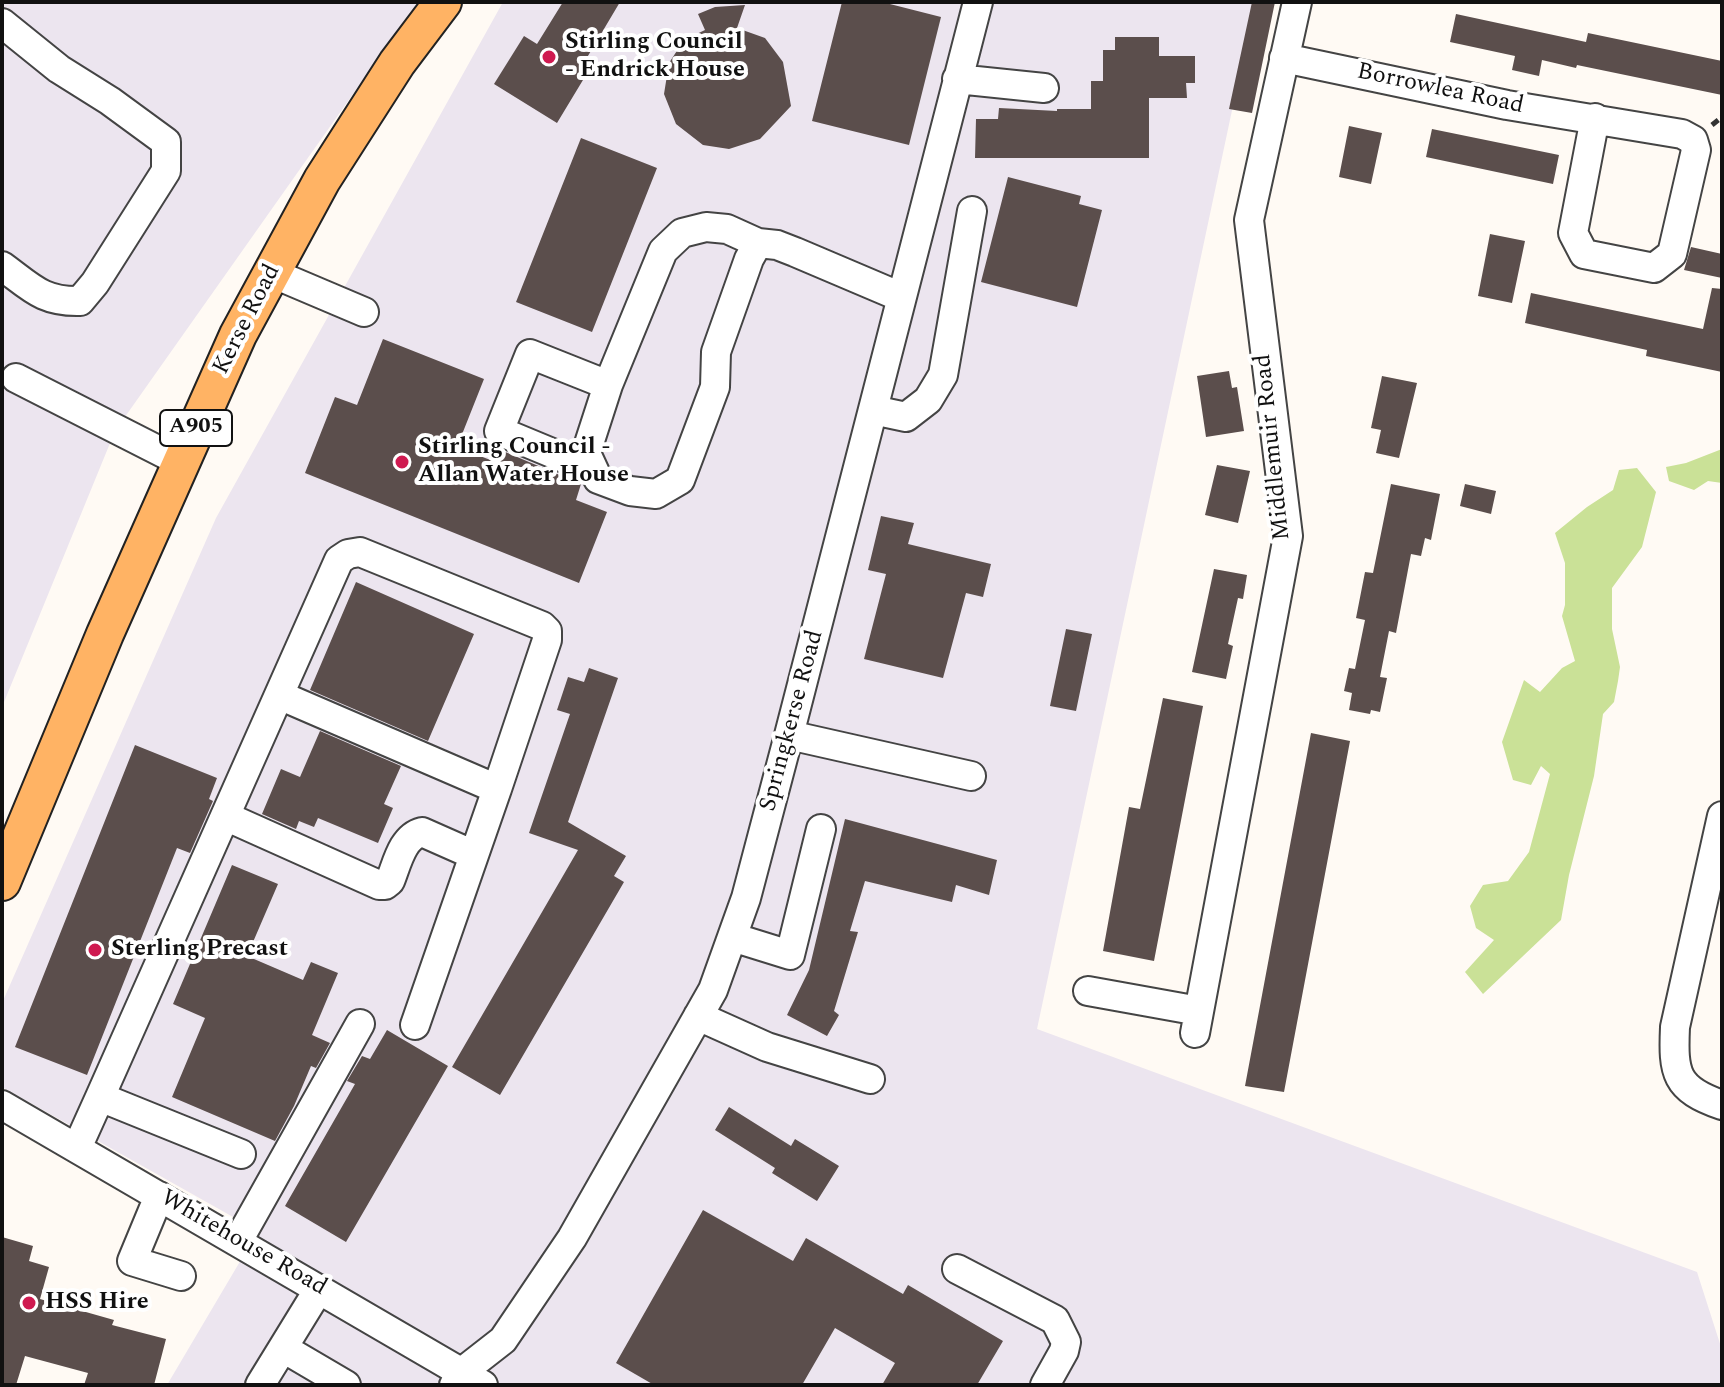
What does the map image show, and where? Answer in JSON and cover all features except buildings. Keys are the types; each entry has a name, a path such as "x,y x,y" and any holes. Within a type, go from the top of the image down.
{"main road":[{"name":"Kerse Road","path":"2,882 105,634 238,335 330,167 397,63 443,2"}],"street":[{"name":"Springkerse Road","path":"467,1381 503,1340 572,1238 713,990 746,898 978,2"},
{"name":"Middlemuir Road","path":"1088,991 1197,1022 1288,536 1249,220 1297,2"},
{"path":"2,23 59,69 166,142 166,171 95,283 80,301 63,302 45,298 2,266"},
{"name":"Borrowlea Road","path":"1284,58 1507,105 1595,118 1682,134 1693,140 1696,150 1672,254 1654,268 1584,254 1573,233 1595,118"},
{"path":"957,79 1044,88"},
{"path":"873,410 906,417 928,400 943,375 972,211"},
{"path":"758,243 749,259 716,352 715,387 680,480 656,494 630,491 598,479 586,453 608,385 663,251 682,233 706,227 727,229 758,243 786,248 901,297"},
{"path":"272,273 364,312"},
{"path":"593,470 499,431 530,354 608,385"},
{"path":"16,378 181,462"},
{"path":"77,1148 339,560 348,554 360,552 542,626 547,631 547,640 415,1025"},
{"path":"279,695 497,789"},
{"path":"789,735 971,776"},
{"path":"225,816 379,885 390,881 413,834 422,832 474,855"},
{"path":"1722,816 1675,1027 1673,1062 1680,1078 1698,1097 1722,1105"},
{"path":"732,937 790,955 821,829"},
{"path":"698,1016 767,1047 870,1079"},
{"path":"238,1241 360,1024"},
{"path":"100,1097 241,1154"},
{"name":"Whitehouse Road","path":"2,1105 319,1289 467,1381"},
{"path":"159,1196 132,1261 181,1276"},
{"path":"957,1269 1055,1320 1066,1342 1045,1385"},
{"path":"260,1385 319,1289"},
{"path":"283,1348 346,1385"}],"shaded area":[{"path":"2,2 418,2 115,431 2,707"},
{"path":"503,2 1255,2 1037,1029 1697,1272 1722,1350 1722,1385 167,1385 258,1231 2,1087 2,1003 216,518"}],"green space":[{"path":"1722,449 1722,483 1708,481 1694,490 1669,481 1666,467"},
{"path":"1637,468 1656,492 1642,547 1612,588 1612,629 1620,667 1618,681 1614,702 1603,714 1594,776 1561,920 1483,994 1465,972 1494,940 1476,928 1470,906 1483,885 1508,881 1529,852 1550,774 1541,766 1531,785 1513,780 1502,742 1524,680 1540,692 1562,668 1575,661 1562,616 1565,563 1555,533 1613,490 1619,470"}],"place":[{"name":"Stirling Council - Endrick House","path":"549,57"},
{"name":"Stirling Council - Allan Water House","path":"402,462"},
{"name":"Sterling Precast","path":"95,950"},
{"name":"HSS Hire","path":"29,1303"}]}
